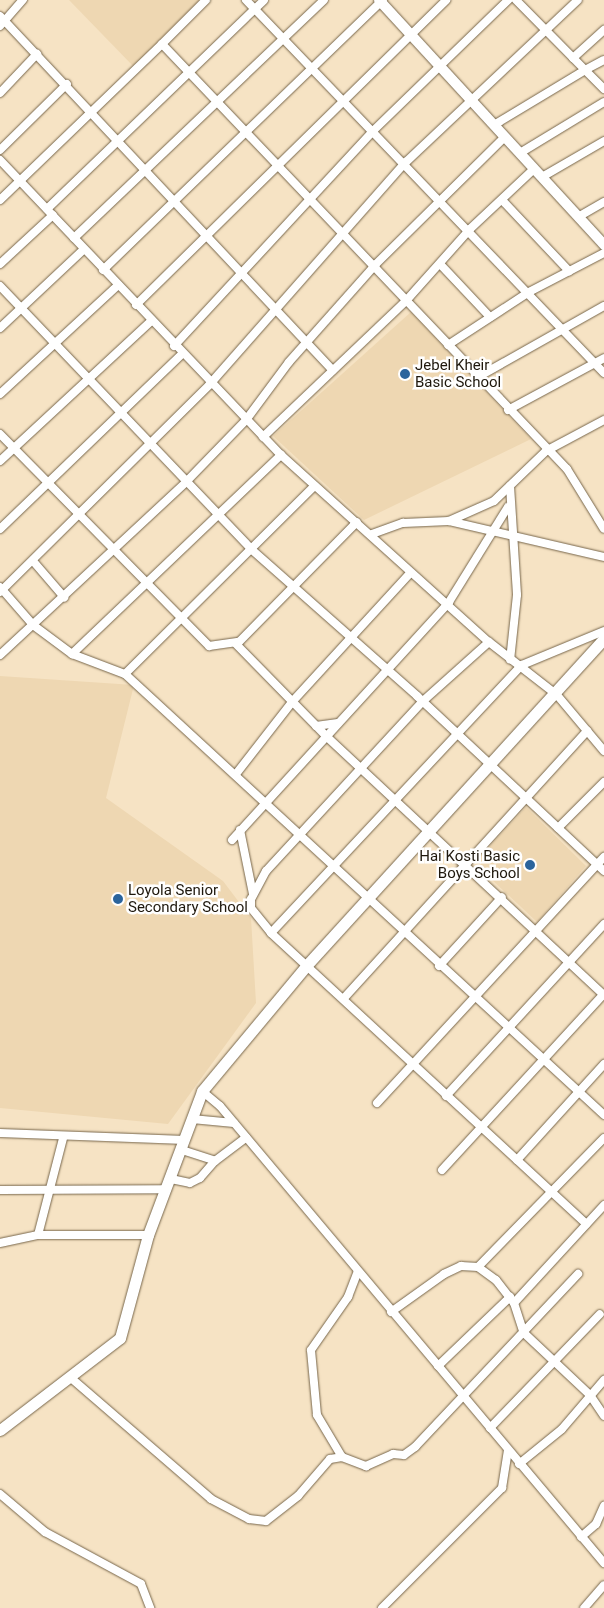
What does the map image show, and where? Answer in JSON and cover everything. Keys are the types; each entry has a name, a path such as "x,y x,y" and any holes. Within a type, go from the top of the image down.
{"main road":[{"path":"0,1430 71,1378 120,1338 148,1235 169,1184 202,1091 306,966 557,695 604,639"}],"street":[{"path":"23,0 2,21 92,109 274,309 333,370"},
{"path":"0,200 206,0"},
{"path":"246,0 406,162 564,328 600,360 604,373"},
{"path":"0,264 120,140 264,0"},
{"path":"74,238 148,170 324,0"},
{"path":"136,305 343,98 446,0"},
{"path":"174,346 374,130 508,0"},
{"path":"516,0 604,89"},
{"path":"578,0 469,98 406,162 345,233 274,309 210,384 152,444 1,590 33,625 72,654 125,674 236,774 298,838 506,1028 604,1114"},
{"path":"103,270 314,70 381,1 604,245"},
{"path":"573,58 604,30"},
{"path":"162,44 345,233 375,265 405,302 448,345 546,451 567,469 604,529"},
{"path":"0,93 37,54"},
{"path":"494,125 604,60"},
{"path":"0,150 67,84"},
{"path":"520,153 604,102"},
{"path":"0,655 186,482 246,420 306,343 375,265 439,197 505,137"},
{"path":"542,177 604,141"},
{"path":"0,160 210,384 281,455 314,486 372,534 410,573 449,602 489,642 510,660 522,665 557,695 604,750"},
{"path":"263,437 405,302 470,229 534,169"},
{"path":"502,200 569,271"},
{"path":"578,217 604,202"},
{"path":"0,328 84,249"},
{"path":"448,345 529,292 604,253"},
{"path":"440,264 490,317"},
{"path":"0,394 118,285"},
{"path":"0,286 251,549 349,639 423,701 604,871"},
{"path":"478,377 604,306"},
{"path":"0,461 151,321"},
{"path":"0,529 182,354"},
{"path":"508,410 600,360"},
{"path":"449,521 482,508 510,486 546,451 604,420"},
{"path":"0,434 80,514 145,586 209,646 236,644 294,589 357,522"},
{"path":"72,654 281,455"},
{"path":"125,674 314,486"},
{"path":"510,486 508,507 517,595 510,660"},
{"path":"232,840 263,803 449,602 508,507"},
{"path":"372,534 403,523 449,521 604,557"},
{"path":"33,561 64,597"},
{"path":"236,774 292,702 410,573"},
{"path":"271,934 522,665 604,631"},
{"path":"253,894 266,871 423,701 489,642"},
{"path":"236,644 360,769 502,897 534,930 604,995 482,1129 442,1170"},
{"path":"316,726 338,723"},
{"path":"345,997 402,931 466,865 587,731"},
{"path":"558,828 604,782"},
{"path":"240,830 253,894 254,916 306,966 345,997 410,1063 586,1224"},
{"path":"377,1103 410,1063 604,857"},
{"path":"439,966 502,897"},
{"path":"446,1096 506,1028 604,924"},
{"path":"517,1160 604,1064"},
{"path":"202,1091 234,1123 357,1274 464,1394 519,1464 604,1563"},
{"path":"192,1118 234,1123"},
{"path":"0,1133 183,1145 215,1160"},
{"path":"38,1235 46,1191 63,1138"},
{"path":"0,1190 46,1191 190,1183 215,1160 246,1138"},
{"path":"478,1267 604,1138"},
{"path":"438,1366 512,1300 604,1205"},
{"path":"0,1242 38,1235 148,1235"},
{"path":"392,1312 444,1274 461,1266 478,1267 512,1300 524,1333 590,1395 604,1416"},
{"path":"357,1274 348,1297 311,1350 317,1415 342,1457 366,1466 393,1454 404,1455 524,1333 578,1274"},
{"path":"490,1428 600,1314"},
{"path":"71,1378 212,1499 249,1519 266,1521 298,1496 321,1464 342,1457"},
{"path":"519,1464 562,1428 604,1380"},
{"path":"382,1608 502,1488 508,1450"},
{"path":"0,1494 45,1532 141,1584 150,1608"},
{"path":"582,1537 596,1524 604,1506"},
{"path":"584,1608 604,1585"}],"shaded area":[{"path":"69,0 200,0 134,67"},
{"name":"Jebel Kheir Basic School","path":"411,312 531,439 364,520 273,436"},
{"name":"Loyola Senior Secondary School","path":"0,676 134,685 106,798 223,881 251,918 256,1003 168,1124 0,1108"},
{"name":"Hai Kosti Basic Boys School","path":"526,807 586,866 537,922 474,863"}],"place":[{"name":"Jebel Kheir Basic School","path":"405,374"},
{"name":"Hai Kosti Basic Boys School","path":"530,865"},
{"name":"Loyola Senior Secondary School","path":"118,899"}]}
